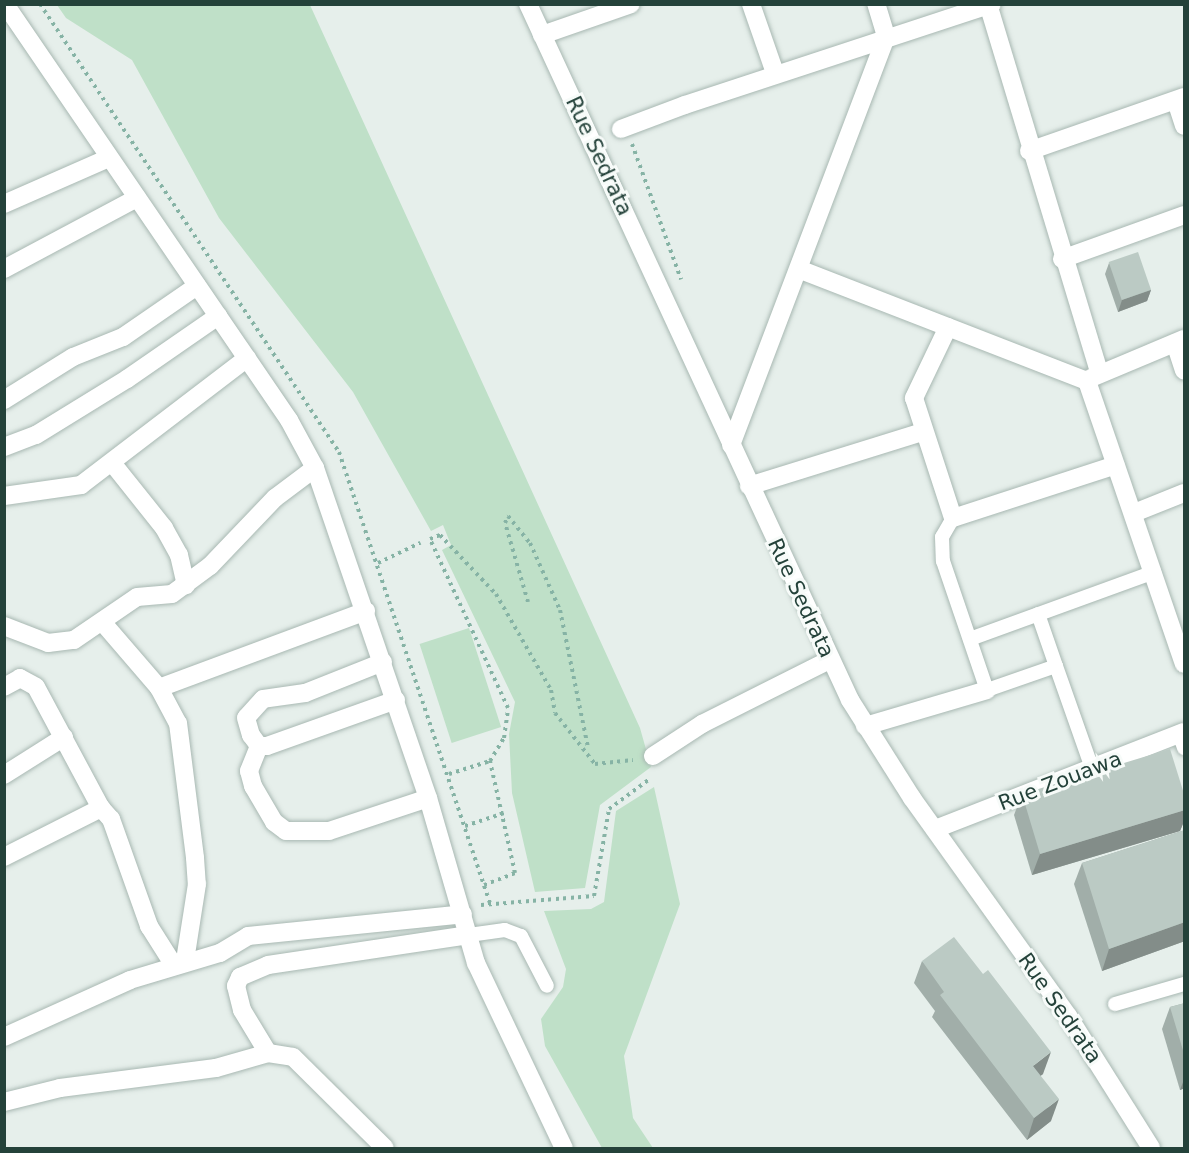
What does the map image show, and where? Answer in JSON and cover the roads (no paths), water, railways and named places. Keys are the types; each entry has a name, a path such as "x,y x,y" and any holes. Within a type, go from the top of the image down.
{"street":[{"path":"5,4 247,358 315,468 396,700 487,992 564,1149"},
{"name":"Rue Sedrata","path":"528,4 829,660 865,726 1068,1016 1151,1149"},
{"path":"542,35 632,4"},
{"path":"751,4 775,73"},
{"path":"731,445 801,270 886,36 876,4"},
{"path":"623,128 775,73 989,5 1029,151 1062,259 1116,465 1154,572 1176,610 1185,664"},
{"path":"1029,151 1180,99 1185,126"},
{"path":"4,204 109,158"},
{"path":"4,269 137,198"},
{"path":"1062,259 1185,214"},
{"path":"801,270 948,327 1093,376 1180,341 1185,371"},
{"path":"4,400 73,357 123,337 197,286"},
{"path":"4,447 36,435 127,379 218,316"},
{"path":"948,327 916,384 915,411 953,518 1116,465"},
{"path":"4,496 81,485 113,464 247,358"},
{"path":"749,486 922,432"},
{"path":"113,464 164,528 179,555 186,585"},
{"path":"4,626 48,643 75,640 104,624 137,597 172,594 186,585 275,498 315,468"},
{"path":"1134,513 1185,493"},
{"path":"159,688 366,611"},
{"path":"104,624 159,688 178,723 197,884 179,962"},
{"path":"653,756 702,724 829,660"},
{"path":"383,662 305,693 263,699 246,718 259,747 249,771 253,786 264,809 286,831 328,831 428,798"},
{"path":"4,687 20,678 29,681 64,737 101,808 111,819 149,926 179,962"},
{"path":"865,726 987,690"},
{"path":"259,747 396,700"},
{"path":"4,775 64,737"},
{"name":"Rue Zouawa","path":"935,829 1092,768 1183,738"},
{"path":"4,857 101,808"},
{"path":"4,1037 179,962 220,953 248,936 463,914"},
{"path":"268,1053 242,1010 236,986 240,977 268,965 469,934"},
{"path":"4,1102 60,1088 216,1068 268,1053 293,1057 385,1149"}],"lane":[{"path":"953,518 941,549 987,690 1056,666"},
{"path":"970,639 1154,572"},
{"path":"1038,614 1092,768"},
{"path":"469,934 505,930 521,936 547,986"},
{"path":"1115,1004 1185,984"}]}
